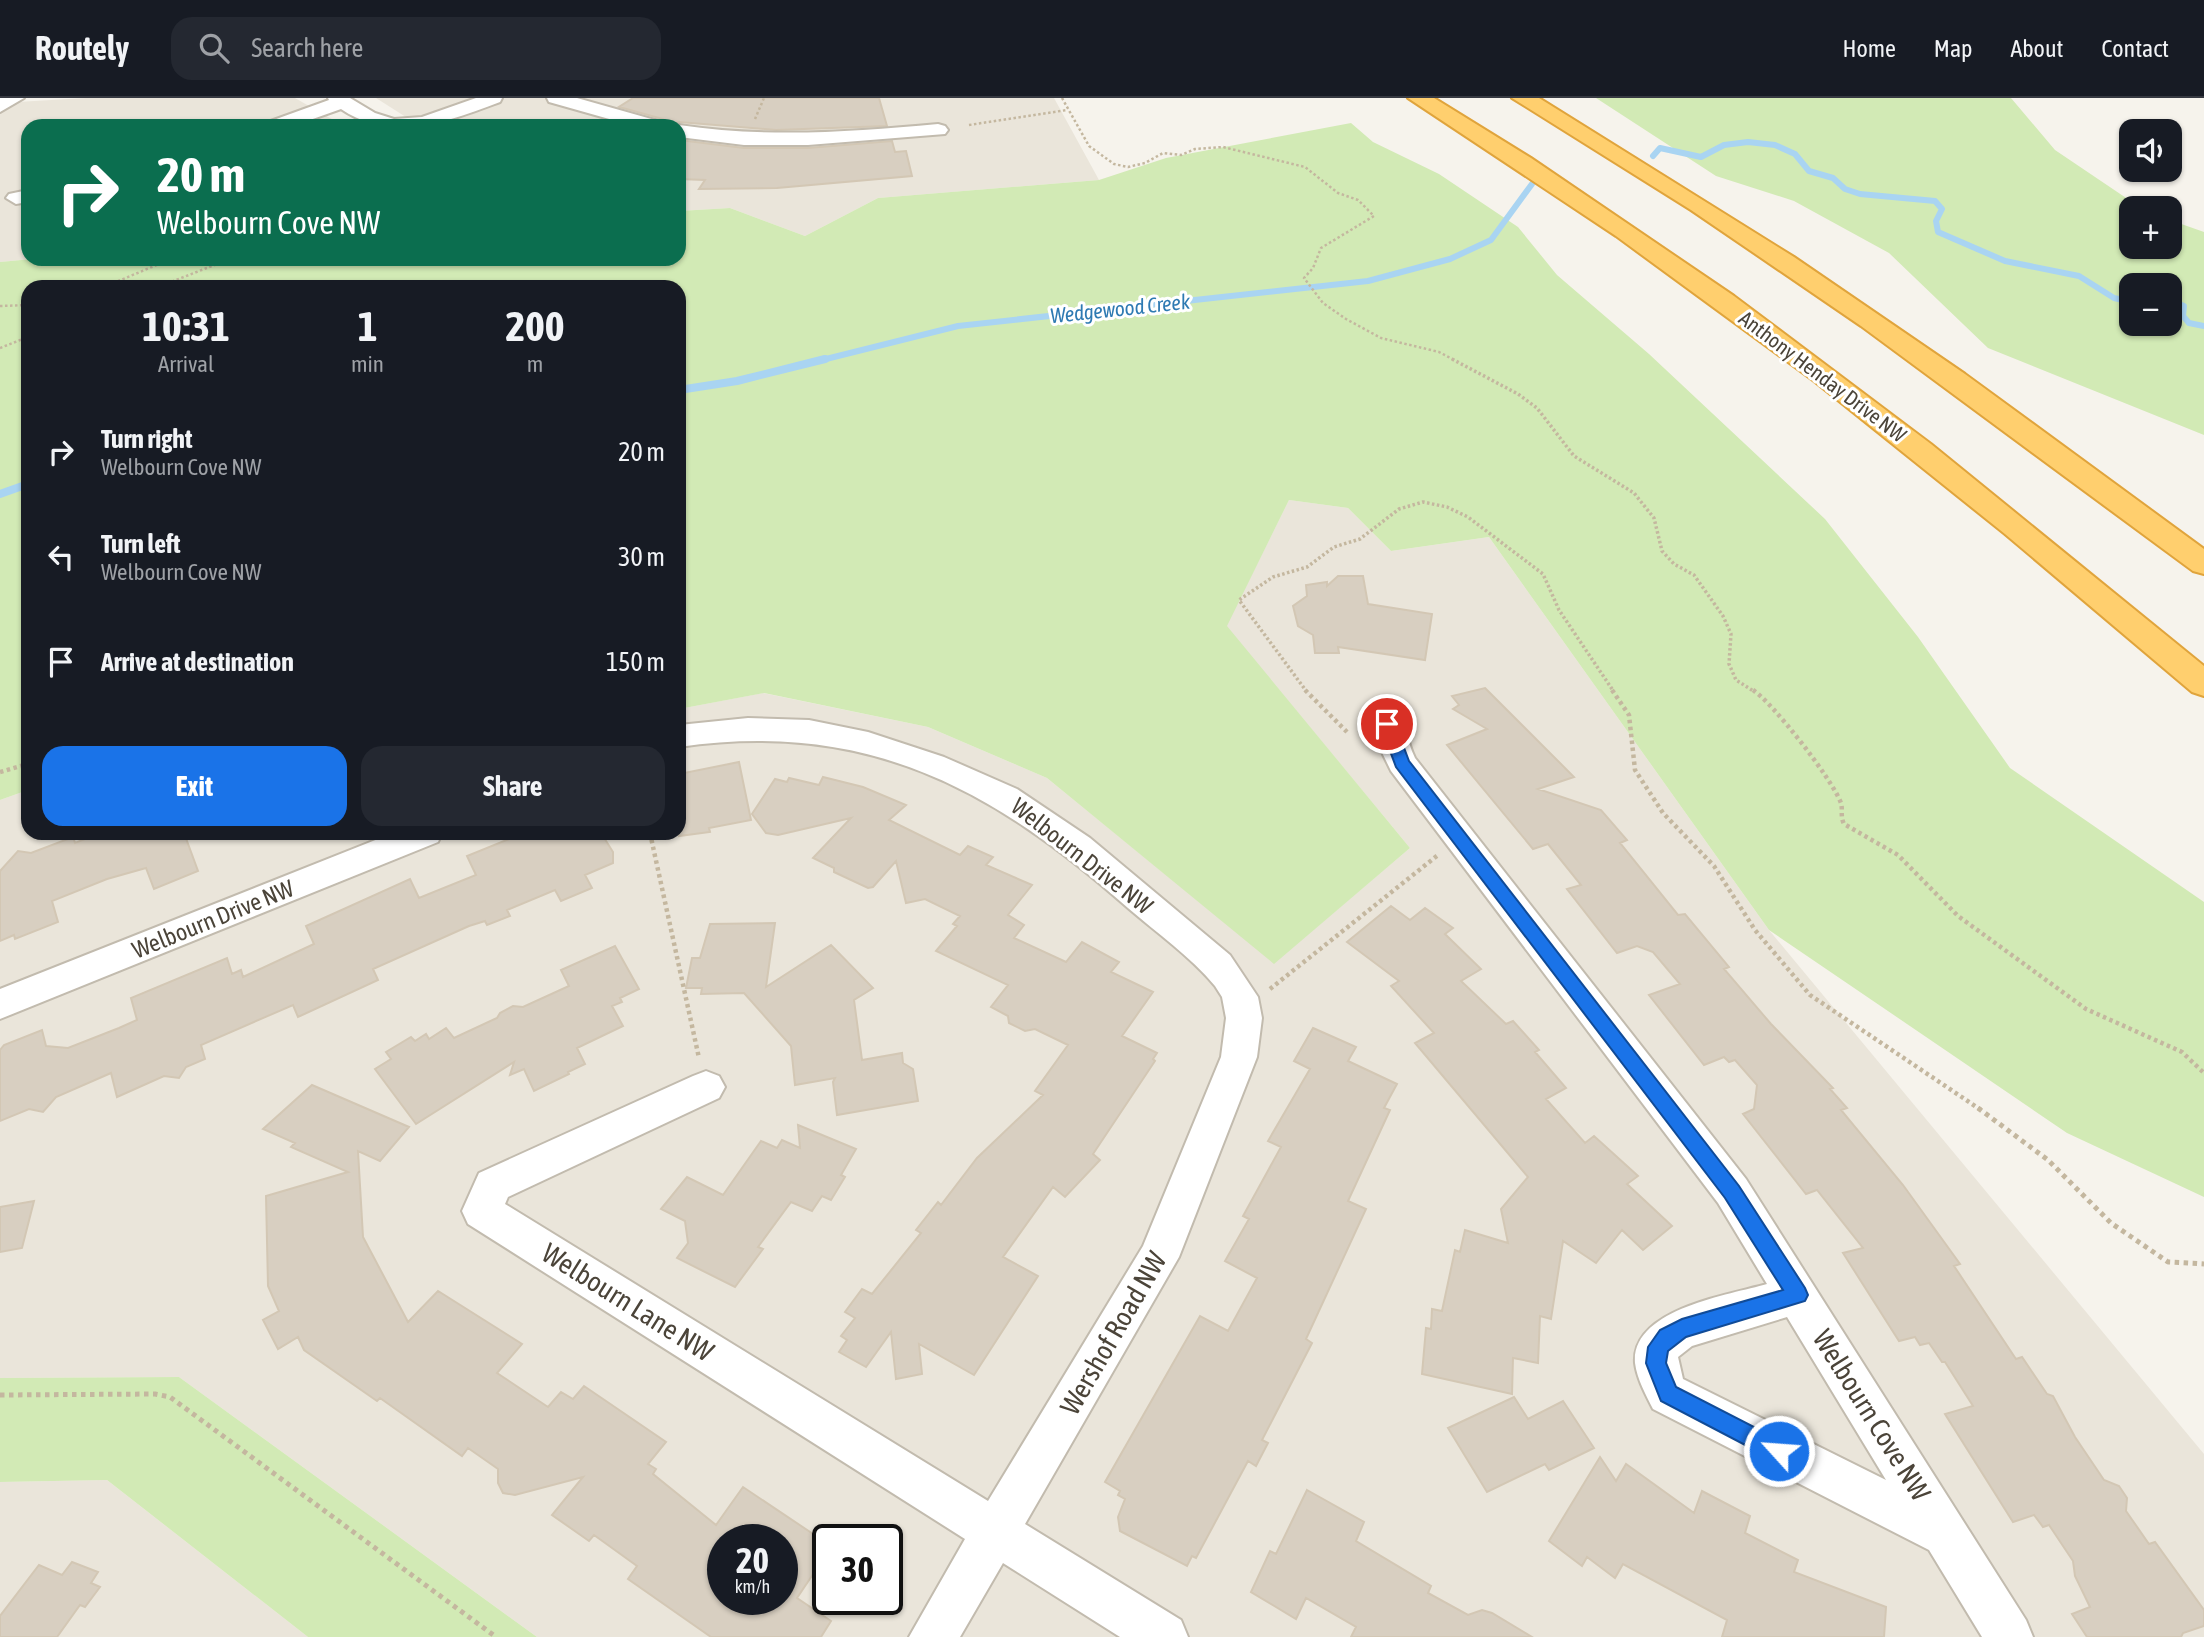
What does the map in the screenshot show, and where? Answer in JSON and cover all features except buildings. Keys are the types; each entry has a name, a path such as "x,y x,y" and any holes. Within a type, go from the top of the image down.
{"highway":[{"path":"1523,98 1686,195 1787,263 2029,432 2204,564"},
{"name":"Anthony Henday Drive NW","path":"1420,99 1605,218 1826,377 1985,500 2204,684"}],"street":[{"path":"0,106 15,98"},
{"path":"432,119 493,98"},
{"path":"556,98 630,119"},
{"path":"292,119 340,100 362,114 377,119"},
{"path":"686,132 722,139 808,141 938,130"},
{"name":"Welbourn Cove NW","path":"1384,709 1390,738 1402,763 1732,1192 2009,1637"},
{"name":"Welbourn Drive NW","path":"686,735 737,727 824,731 879,745 998,793 1074,844 1218,965 1231,980 1245,1009"},
{"name":"Welbourn Drive NW","path":"0,1004 409,840"},
{"name":"Wershof Road NW","path":"933,1637 1159,1256 1239,1057 1245,1028 1245,1009"},
{"name":"Welbourn Lane NW","path":"706,1087 493,1185 482,1212 996,1533"},
{"name":"Welbourn Cove NW","path":"1798,1295 1682,1329 1667,1337 1658,1347 1656,1363 1668,1394 1947,1535"},
{"path":"996,1533 1164,1637"}],"path":[{"path":"1062,98 1098,159 1118,168 1150,163 1163,153 1181,155 1195,149 1223,147 1305,167 1338,193 1358,200 1374,216 1321,248 1313,268 1304,278 1308,285 1316,290 1323,303 1381,338 1439,352 1518,394 1537,408 1574,457 1634,494 1654,518 1662,551 1674,564 1694,575 1723,616 1731,634 1729,664 1736,680 1759,694 1824,773 1842,806 1840,816 1844,824 1898,855 1958,916 1990,942 2046,977 2085,1009 2182,1052 2204,1073"},
{"path":"969,125 1067,110"},
{"path":"121,280 154,266"},
{"path":"176,280 212,266"},
{"path":"0,306 21,305"},
{"path":"0,348 21,340"},
{"path":"1347,732 1306,691 1239,600 1273,577 1307,567 1334,547 1360,539 1399,509 1423,502 1447,507 1468,517 1543,574 1559,610 1629,715 1635,770 1663,813 1714,866 1755,930 1810,995 1981,1110 2048,1160 2111,1223 2168,1262 2204,1264"},
{"path":"0,772 21,766"},
{"path":"1245,1009 1460,837"},
{"path":"652,840 706,1087"},
{"path":"0,1395 155,1394 170,1397 496,1637"}],"shaded area":[{"path":"86,98 295,98 332,119 21,119 21,260 0,262 0,103"},
{"path":"376,98 1054,98 1099,180 878,198 805,236 730,208 686,211 686,119 409,119"},
{"path":"1289,500 1348,508 1391,551 1489,537 1769,930 2204,1454 2204,1637 537,1637 179,1377 0,1378 0,800 21,792 21,840 686,840 686,708 763,693 928,727 1047,778 1274,963 1410,848 1226,626"},
{"path":"107,1480 308,1637 0,1637 0,1482"}],"green space":[{"path":"1596,98 2011,98 2055,150 2123,196 2119,196 2119,259 2182,259 2182,224 2204,232 2204,435 1988,348 1889,253 1794,201 1716,176"},
{"path":"1351,123 1373,142 1439,174 1518,227 1557,275 1649,354 1825,519 1918,637 2010,768 2204,902 2204,1197 2067,1133 1769,930 1489,537 1391,551 1348,508 1289,500 1227,626 1410,848 1274,964 1047,778 928,727 764,693 686,708 686,280 21,280 21,792 0,800 0,262 21,260 21,266 686,266 686,211 730,208 805,236 878,198 1099,180 1166,158"},
{"path":"179,1377 537,1637 308,1637 107,1480 0,1482 0,1378"}],"waterway":[{"name":"Wedgewood Creek","path":"1653,156 1660,148 1701,157 1724,145 1748,142 1775,145 1795,154 1809,171 1833,178 1845,189 1860,194 1935,201 1942,209 1936,221 1938,232 2005,261 2079,276 2119,299"},
{"name":"Wedgewood Creek","path":"818,361 958,326 1368,281 1450,259 1491,240 1532,184"},
{"name":"Wedgewood Creek","path":"2182,305 2183,316 2189,323 2204,326"},
{"name":"Wedgewood Creek","path":"686,389 737,381 825,359"},
{"name":"Wedgewood Creek","path":"0,494 21,486"}],"route":[{"path":"1387,724 1390,738 1402,763 1732,1192 1798,1295 1682,1329 1667,1337 1658,1347 1656,1363 1659,1377 1668,1394 1779,1451"}]}
